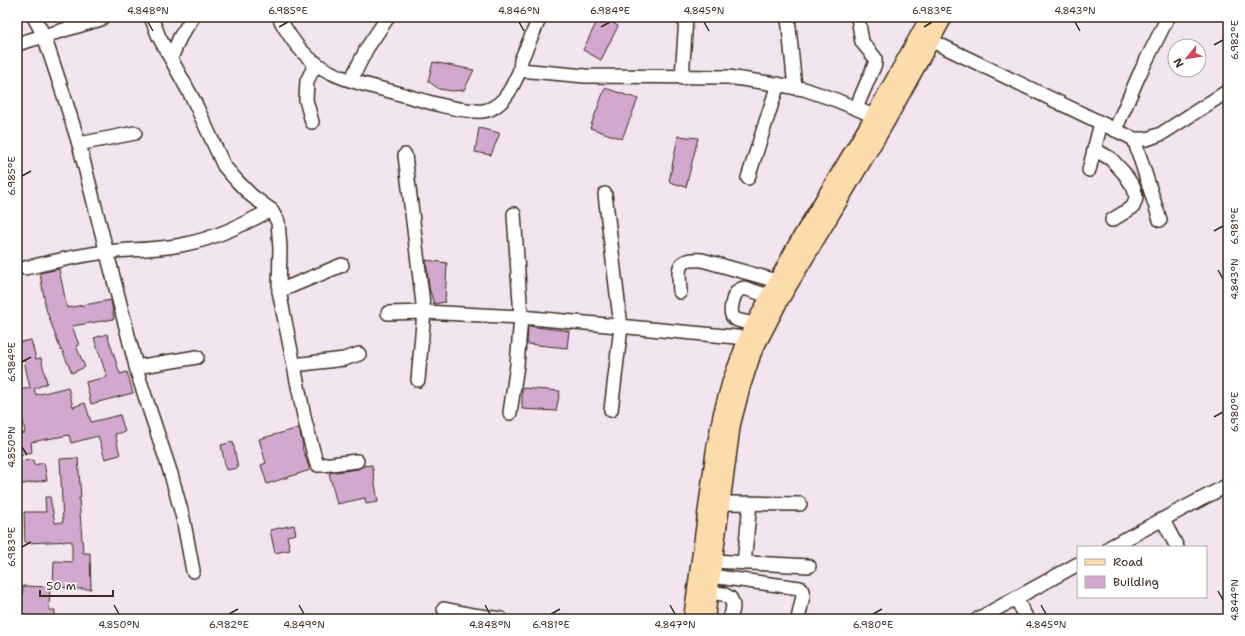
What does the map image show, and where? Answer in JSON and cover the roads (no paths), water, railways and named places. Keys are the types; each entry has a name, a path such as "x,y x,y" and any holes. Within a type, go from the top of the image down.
{"main road":[{"path":"706,619 732,424 753,352 780,300 880,120 929,17"},
{"path":"692,619 720,420 731,381 747,338 797,244 932,41 944,17"}],"street":[{"path":"34,17 44,36 78,144 136,368 171,474 183,518 194,571"},
{"path":"151,17 159,37 194,101 224,166 252,196 271,210 278,222 279,291 305,420 316,462 318,465 322,465 357,461"},
{"path":"171,58 180,37 193,17"},
{"path":"279,17 286,32 299,50 332,73 451,108 478,112 493,108 511,89 520,70 521,60 540,17"},
{"path":"352,80 367,48 388,17"},
{"path":"682,78 686,17"},
{"path":"788,17 795,88"},
{"path":"856,108 875,64 874,58 862,42 858,17"},
{"path":"1115,130 1139,75 1168,17"},
{"path":"17,44 101,19"},
{"path":"932,41 1134,138 1146,138 1161,134 1228,91"},
{"path":"312,122 306,100 307,81 316,63"},
{"path":"520,70 585,76 682,78 728,77 795,88 836,100 880,120"},
{"path":"748,178 778,84"},
{"path":"1089,170 1101,123"},
{"path":"78,144 135,133"},
{"path":"1134,138 1160,220"},
{"path":"1094,148 1111,159 1124,173 1134,188 1136,198 1133,207 1112,220"},
{"path":"405,155 424,312 418,380"},
{"path":"605,194 620,327 611,410"},
{"path":"25,268 54,261 106,252 186,244 239,226 271,210"},
{"path":"510,413 517,366 521,317 514,214"},
{"path":"680,292 679,272 681,265 685,261 690,260 702,260 777,281"},
{"path":"279,291 342,265"},
{"path":"754,324 735,319 732,316 731,312 735,294 738,290 744,288 769,296"},
{"path":"388,312 424,312 521,317 747,338"},
{"path":"294,365 344,359 359,354"},
{"path":"136,368 197,357"},
{"path":"1112,546 1228,485"},
{"path":"721,503 800,504"},
{"path":"744,563 750,504"},
{"path":"1163,520 1176,546"},
{"path":"711,576 744,563 809,566"},
{"path":"978,619 1077,565"},
{"path":"711,576 723,594 730,598 733,604 732,614 729,619"},
{"path":"711,576 800,588 803,596 798,619"},
{"path":"1016,598 1027,619"},
{"path":"444,609 501,619"}]}
